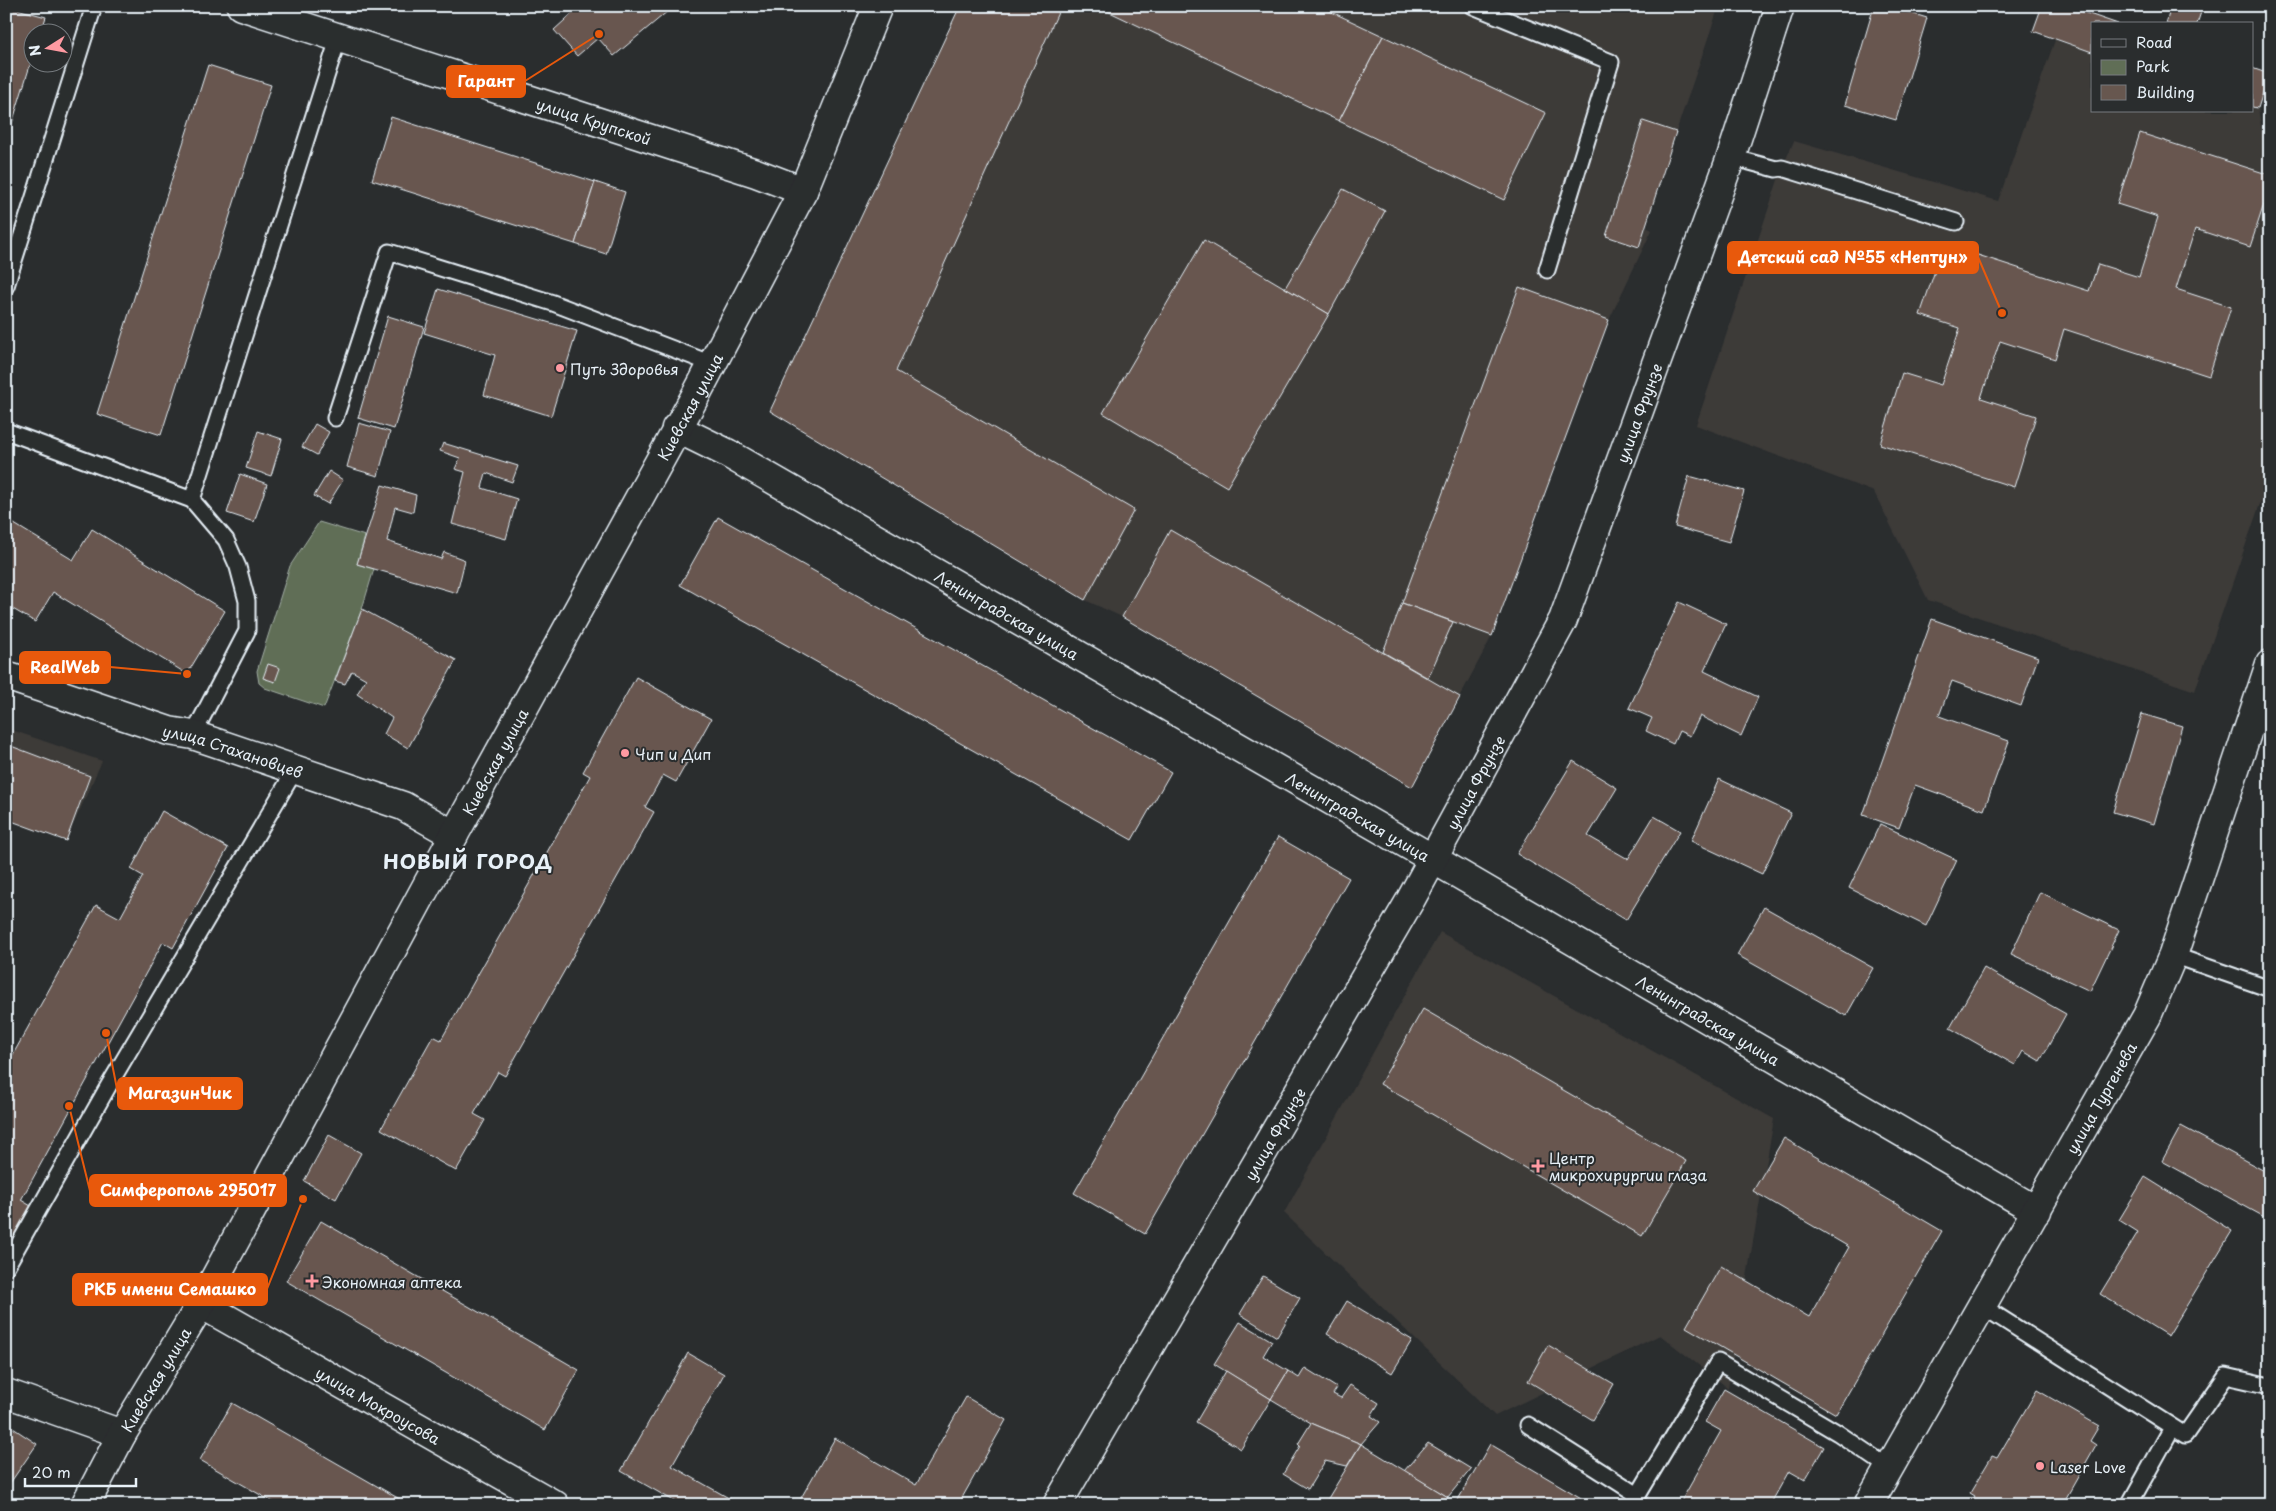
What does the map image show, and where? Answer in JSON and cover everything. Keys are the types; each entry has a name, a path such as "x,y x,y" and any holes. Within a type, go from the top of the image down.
{"street":[{"name":"улица Крупской","path":"241,6 339,36 756,172 803,191"},
{"name":"Киевская улица","path":"85,1505 122,1434 201,1304 454,835 712,364 803,191 878,6"},
{"name":"улица Фрунзе","path":"1057,1505 1396,925 1563,620 1731,157 1780,6"},
{"name":"Ленинградская улица","path":"676,428 727,453 1433,859 2037,1211"},
{"name":"улица Тургенева","path":"1868,1505 2147,1016 2173,955 2270,664"},
{"name":"улица Стахановцев","path":"6,676 169,731 193,735 403,806 454,835"},
{"name":"улица Мокроусова","path":"201,1304 555,1505"},
{"path":"6,1393 122,1434"}],"lane":[{"path":"6,286 94,6"},
{"path":"1472,6 1611,62 1546,270"},
{"path":"192,500 339,36"},
{"path":"1731,157 1776,169 1782,168 1956,222"},
{"path":"335,418 389,252 554,303 712,364"},
{"path":"6,431 192,500 226,540 238,567 247,602 247,630 193,735"},
{"path":"6,1267 109,1084 295,770"},
{"path":"2173,955 2270,989"},
{"path":"1982,1306 2185,1435 2226,1376 2270,1386"},
{"path":"1528,1425 1635,1500 1718,1362 1838,1433 1888,1467"},
{"path":"2129,1505 2172,1428"}],"shaded area":[{"path":"960,6 1719,6 1646,227 1652,230 1609,320 1492,636 1412,787 1122,617 1085,600 770,411"},
{"path":"2055,40 2091,52 2091,112 2254,112 2254,107 2258,108 2262,131 2270,135 2270,475 2195,691 1928,600 1874,492 1696,425 1782,168 1794,141 1998,201"},
{"path":"6,728 102,761 66,841 6,818"},
{"name":"Центр микрохирургии глаза","path":"1440,932 1774,1119 1728,1388 1660,1335 1495,1416 1284,1213"}],"green space":[{"path":"319,522 365,536 357,564 374,569 362,609 324,708 265,688 259,683 257,671 290,566"}],"building":[{"path":"6,6 46,17 44,22 22,22 22,72 28,72 6,143"},
{"path":"573,6 674,6 614,56 598,38 577,56 554,30 576,10"},
{"path":"960,6 1061,6 896,371 1134,510 1085,600 770,411"},
{"path":"1097,6 1319,6 1383,36 1339,121"},
{"path":"1874,6 1888,6 1927,18 1896,120 1845,105"},
{"path":"2042,6 2066,6 2112,22 2091,22 2091,52 2033,31"},
{"path":"2171,6 2203,6 2198,22 2167,22"},
{"path":"1383,36 1546,113 1504,200 1339,121"},
{"path":"208,65 271,85 161,435 97,414"},
{"path":"2254,69 2269,74 2258,108 2254,107"},
{"path":"391,117 595,182 575,244 372,180"},
{"path":"1643,121 1676,132 1639,247 1606,236"},
{"path":"2140,133 2270,175 2270,186 2250,247 2195,229 2176,289 2231,307 2209,376 2064,329 2055,359 2000,341 1981,398 2036,416 2014,487 1880,444 1902,373 1941,385 1960,328 1920,315 1944,244 2089,291 2098,264 2139,277 2158,217 2117,204"},
{"path":"595,182 625,192 606,254 575,244"},
{"path":"1343,189 1385,211 1329,314 1285,288"},
{"path":"1204,240 1329,314 1227,487 1103,413"},
{"path":"1519,287 1609,320 1492,636 1402,603"},
{"path":"438,289 577,331 551,416 484,395 495,355 424,333"},
{"path":"388,316 424,327 394,429 358,418"},
{"path":"359,423 390,432 378,476 347,467"},
{"path":"315,424 329,432 317,455 302,447"},
{"path":"258,431 282,439 271,476 246,468"},
{"path":"443,443 518,466 512,482 486,473 482,488 517,499 506,539 452,524 465,472 455,469 460,458 440,451"},
{"path":"329,471 343,480 328,504 314,496"},
{"path":"240,474 267,484 254,522 227,513"},
{"path":"1689,476 1744,491 1729,542 1675,527"},
{"path":"382,485 416,495 413,512 395,507 387,541 441,559 444,552 465,560 457,593 357,564"},
{"path":"718,517 1171,772 1132,840 680,585"},
{"path":"6,519 73,560 92,529 225,611 187,674 53,592 35,622 6,605"},
{"path":"1170,530 1460,697 1412,787 1122,617"},
{"path":"1679,602 1726,624 1704,671 1758,697 1741,736 1700,716 1690,736 1679,731 1673,744 1646,731 1652,718 1629,708"},
{"path":"1402,603 1453,622 1428,678 1383,652"},
{"path":"362,609 456,660 408,748 384,734 392,718 357,694 366,679 352,671 345,684 335,681"},
{"path":"1932,619 2038,657 2021,706 1952,681 1939,716 2009,741 1984,810 1915,785 1899,828 1863,815"},
{"path":"268,664 280,668 275,682 263,678"},
{"path":"636,677 711,719 676,782 663,775 645,807 654,812 505,1076 498,1072 474,1114 485,1120 456,1171 381,1129 433,1036 441,1040 590,776 583,772"},
{"path":"2142,714 2182,726 2154,824 2113,812"},
{"path":"11,746 90,776 66,841 6,819 6,759"},
{"path":"1573,761 1617,788 1588,836 1628,859 1654,816 1680,831 1626,920 1517,854"},
{"path":"1719,779 1791,813 1762,874 1691,841"},
{"path":"162,811 228,848 173,948 163,942 21,1200 31,1206 6,1251 6,1067 96,905 120,918 143,876 131,869"},
{"path":"1880,824 1957,860 1926,926 1849,888"},
{"path":"1278,837 1349,878 1145,1234 1074,1193"},
{"path":"2040,892 2119,930 2090,991 2011,954"},
{"path":"1764,907 1873,968 1846,1016 1737,955"},
{"path":"2270,928 2270,949 2263,947"},
{"path":"1984,968 2066,1014 2040,1061 2023,1051 2015,1065 1950,1028"},
{"path":"1423,1009 1686,1161 1642,1236 1380,1084"},
{"path":"2181,1126 2270,1174 2270,1220 2162,1161"},
{"path":"329,1135 361,1153 336,1199 304,1181"},
{"path":"1784,1138 1942,1231 1836,1414 1686,1327 1721,1266 1809,1317 1849,1247 1753,1191"},
{"path":"2145,1177 2232,1231 2168,1336 2100,1294 2138,1232 2119,1220"},
{"path":"321,1221 579,1370 545,1430 286,1281"},
{"path":"1263,1276 1300,1298 1277,1337 1240,1314"},
{"path":"1347,1301 1412,1340 1392,1373 1327,1334"},
{"path":"1240,1322 1272,1341 1263,1356 1288,1371 1271,1399 1214,1364"},
{"path":"1548,1345 1614,1384 1593,1420 1528,1381"},
{"path":"688,1353 724,1374 672,1466 741,1505 681,1505 621,1471"},
{"path":"1305,1368 1337,1388 1333,1394 1341,1398 1350,1385 1379,1403 1371,1416 1380,1422 1361,1444 1311,1423 1271,1399 1288,1371 1299,1378"},
{"path":"1226,1371 1271,1399 1241,1449 1196,1422"},
{"path":"1724,1389 1824,1447 1805,1480 1789,1471 1770,1505 1679,1505 1721,1431 1705,1422"},
{"path":"2037,1390 2099,1426 2090,1441 2096,1445 2066,1498 2077,1505 1970,1505 1975,1496 1970,1493 1992,1456 1997,1458"},
{"path":"966,1397 1006,1420 958,1505 797,1505 835,1438 916,1485"},
{"path":"232,1403 410,1505 278,1505 200,1460"},
{"path":"1311,1423 1361,1444 1347,1466 1325,1461 1308,1489 1283,1474"},
{"path":"10,1426 37,1444 6,1489 6,1432"},
{"path":"1428,1443 1471,1469 1448,1497 1404,1471"},
{"path":"1361,1444 1448,1497 1444,1505 1324,1505"},
{"path":"1490,1444 1593,1505 1455,1505"}],"place":[{"name":"Гарант","path":"599,34"},
{"name":"Детский сад №55 «Нептун»","path":"2002,313"},
{"name":"Путь Здоровья","path":"560,368"},
{"name":"RealWeb","path":"187,674"},
{"name":"Чип и Дип","path":"625,753"},
{"name":"МагазинЧик","path":"106,1033"},
{"name":"Симферополь 295017","path":"69,1106"},
{"name":"Центр микрохирургии глаза","path":"1538,1166"},
{"name":"РКБ имени Семашко","path":"303,1199"},
{"name":"Экономная аптека","path":"312,1281"},
{"name":"Laser Love","path":"2040,1466"}],"district":[{"name":"НОВЫЙ ГОРОД","path":"468,861"}]}
